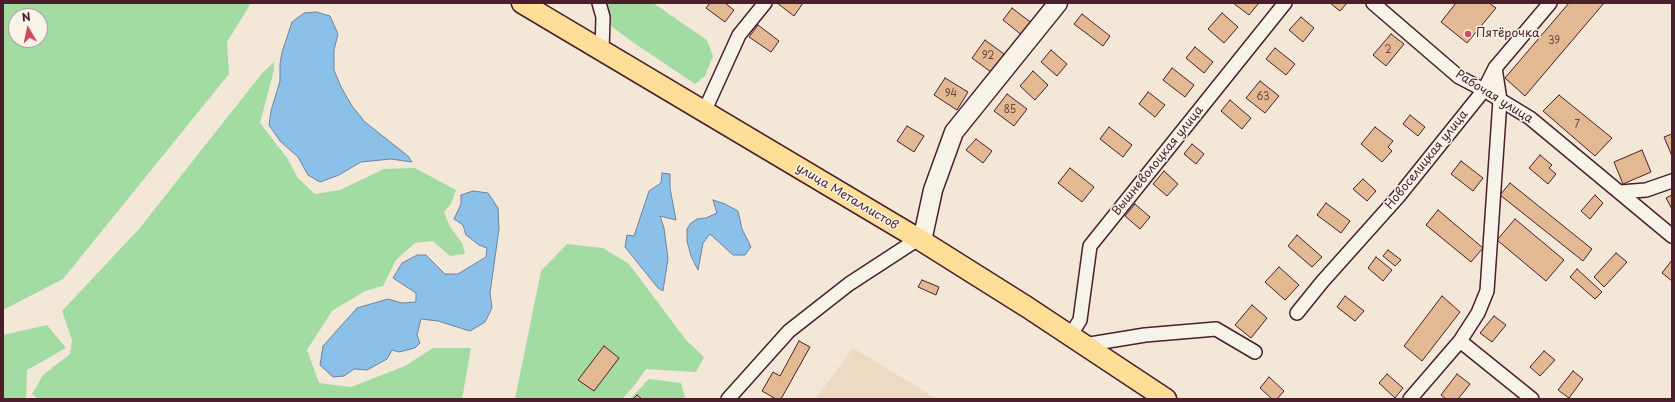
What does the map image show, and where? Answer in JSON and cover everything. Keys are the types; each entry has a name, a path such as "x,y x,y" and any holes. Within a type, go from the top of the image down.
{"main road":[{"name":"улица Металлистов","path":"522,3 920,240 1077,340 1166,399"}],"street":[{"path":"599,3 603,17 602,51"},
{"path":"704,112 739,35 765,3"},
{"path":"728,399 789,331 849,284 920,240 933,190 954,132 1058,3"},
{"name":"Вышневолоцкая улица","path":"1077,340 1090,246 1285,3"},
{"name":"Рабочая улица","path":"1374,3 1459,77 1484,90 1530,118 1672,236"},
{"name":"Новоселицкая улица","path":"1297,313 1322,282 1398,197 1484,90 1495,68 1550,3"},
{"path":"1410,399 1460,341 1478,313 1487,291 1500,100 1495,68"},
{"path":"1620,192 1646,190 1672,181"},
{"path":"1077,340 1216,329 1255,352"},
{"path":"1460,341 1532,399"}],"shaded area":[{"path":"853,348 937,399 815,399"}],"green space":[{"path":"3,3 251,3 227,42 229,74 63,279 3,310"},
{"path":"604,3 653,3 707,40 713,56 705,76 695,84 631,41 606,22"},
{"path":"274,62 274,70 260,123 287,158 298,178 315,194 340,190 384,169 415,168 456,190 451,204 444,212 450,227 462,243 465,254 450,256 433,241 415,243 396,260 383,286 365,291 332,311 307,350 319,383 351,387 405,366 433,348 471,348 462,399 38,399 32,394 43,375 70,354 72,340 62,311 139,229 263,72"},
{"path":"567,244 603,248 629,264 686,340 704,357 696,372 646,369 634,386 622,399 515,399 541,271"},
{"path":"47,325 66,348 27,370 26,399 3,399 3,335"},
{"path":"649,379 681,383 685,397 684,399 630,399"}],"water":[{"path":"316,12 330,16 338,34 334,50 334,70 341,87 352,106 365,122 408,156 412,162 391,159 361,162 339,175 320,182 308,175 298,157 280,141 269,125 271,111 280,81 282,52 292,22 304,13"},
{"path":"662,173 670,174 670,188 676,220 660,216 664,228 668,259 663,291 658,288 625,247 627,235 634,236 649,191 661,183"},
{"path":"473,191 488,193 498,208 499,229 490,293 492,308 485,322 470,331 438,321 421,319 417,335 420,343 415,348 399,352 392,350 387,359 367,370 354,369 344,376 333,377 320,365 323,346 357,308 388,299 402,303 416,302 416,293 393,278 402,263 417,255 426,255 445,274 458,274 486,257 487,248 479,245 466,235 463,225 454,219 461,204 461,195"},
{"path":"713,200 738,211 742,229 751,247 745,255 733,255 710,234 703,243 698,270 691,256 687,241 687,229 691,223 697,219 706,218 717,213"}],"building":[{"path":"710,3 725,3 734,10 725,22 706,8"},
{"path":"777,3 803,3 794,16"},
{"path":"1233,3 1259,3 1249,15"},
{"path":"1330,3 1347,3 1340,11"},
{"path":"1456,3 1489,3 1496,8 1467,43 1441,22"},
{"path":"1569,3 1604,3 1525,96 1505,78"},
{"path":"1012,8 1033,24 1023,36 1003,20"},
{"path":"1222,13 1238,27 1224,43 1208,29"},
{"path":"1082,14 1110,36 1103,46 1074,24"},
{"path":"1301,17 1314,28 1303,42 1289,30"},
{"path":"758,25 779,41 771,52 749,37"},
{"path":"1391,34 1404,44 1386,66 1373,55"},
{"path":"985,40 1004,54 991,72 972,58"},
{"path":"1195,47 1213,62 1204,73 1186,58"},
{"path":"1275,48 1295,64 1286,75 1266,59"},
{"path":"1051,50 1067,64 1057,76 1041,62"},
{"path":"1172,68 1194,85 1185,97 1163,80"},
{"path":"1033,71 1048,85 1035,100 1020,86"},
{"path":"945,78 968,92 957,110 934,95"},
{"path":"1260,81 1279,96 1265,113 1246,98"},
{"path":"1148,92 1165,105 1155,117 1139,104"},
{"path":"1007,94 1027,109 1014,126 994,111"},
{"path":"1559,95 1612,138 1595,156 1543,111"},
{"path":"1230,100 1251,118 1242,129 1221,111"},
{"path":"1410,115 1425,127 1418,136 1403,124"},
{"path":"907,126 924,136 914,152 897,141"},
{"path":"1109,127 1132,145 1123,157 1100,139"},
{"path":"1375,127 1393,141 1388,147 1392,151 1382,162 1361,144"},
{"path":"1672,134 1672,156 1664,137"},
{"path":"976,139 992,151 983,163 966,150"},
{"path":"1192,144 1204,154 1196,164 1184,154"},
{"path":"1642,150 1651,172 1623,184 1614,162"},
{"path":"1540,155 1552,165 1549,168 1556,174 1548,184 1529,168"},
{"path":"1461,161 1483,178 1473,191 1451,174"},
{"path":"1070,168 1094,187 1082,202 1058,183"},
{"path":"1164,171 1178,184 1167,196 1153,184"},
{"path":"1363,179 1376,191 1367,201 1353,189"},
{"path":"1510,183 1592,249 1583,261 1500,195"},
{"path":"1595,195 1603,203 1590,219 1581,211"},
{"path":"1672,195 1672,209 1666,198"},
{"path":"1326,203 1350,221 1341,233 1317,215"},
{"path":"1135,204 1150,217 1140,229 1125,216"},
{"path":"1438,210 1483,248 1471,262 1426,225"},
{"path":"1515,219 1564,260 1546,281 1497,240"},
{"path":"1297,235 1322,257 1312,267 1288,246"},
{"path":"1388,250 1401,260 1395,266 1383,256"},
{"path":"1616,253 1627,262 1604,287 1594,277"},
{"path":"1376,257 1392,270 1383,281 1368,268"},
{"path":"1672,260 1672,281 1662,273"},
{"path":"1279,267 1299,285 1285,300 1265,282"},
{"path":"1577,269 1602,292 1595,299 1570,277"},
{"path":"922,280 939,287 936,295 918,287"},
{"path":"1345,296 1364,311 1355,321 1337,307"},
{"path":"1442,296 1460,312 1422,361 1404,346"},
{"path":"1252,305 1267,318 1251,338 1235,325"},
{"path":"1494,316 1506,325 1492,342 1480,333"},
{"path":"799,341 810,347 781,399 776,399 762,391 773,372 780,376"},
{"path":"604,346 619,358 594,391 578,380"},
{"path":"1544,351 1555,360 1540,376 1530,367"},
{"path":"1573,371 1583,379 1569,398 1558,390"},
{"path":"1387,374 1403,388 1395,398 1379,383"},
{"path":"1457,374 1470,384 1458,399 1446,399 1441,395"},
{"path":"1269,377 1284,391 1277,399 1272,399 1260,388"},
{"path":"637,395 642,399 633,399"}],"place":[{"name":"Пятёрочка","path":"1468,34"}]}
